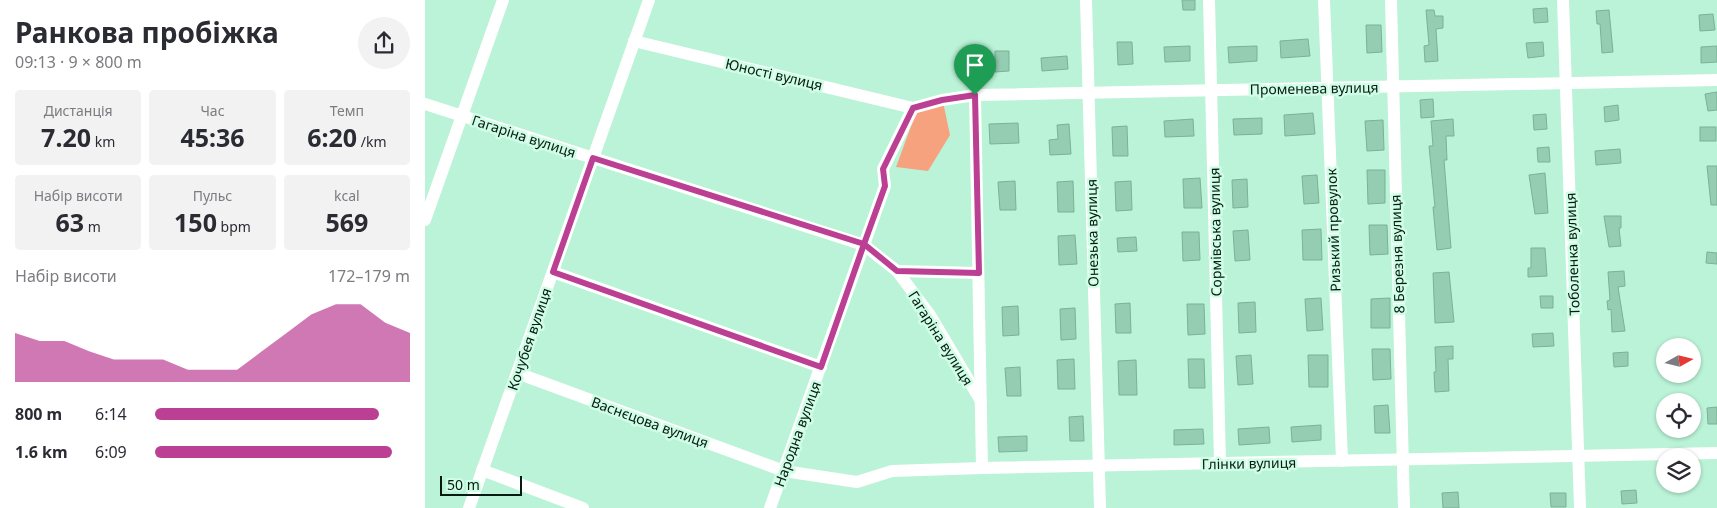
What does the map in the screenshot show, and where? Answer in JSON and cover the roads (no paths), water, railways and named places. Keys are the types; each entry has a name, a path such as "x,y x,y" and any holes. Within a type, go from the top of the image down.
{"street":[{"path":"425,220 503,0"},
{"name":"Кочубея вулиця","path":"469,508 649,0"},
{"name":"Онезька вулиця","path":"1086,0 1100,508"},
{"name":"Сормівська вулиця","path":"1209,0 1220,463"},
{"name":"Ризький провулок","path":"1324,0 1342,461"},
{"name":"8 Березня вулиця","path":"1391,0 1404,508"},
{"name":"Тоболенка вулиця","path":"1563,0 1580,508"},
{"name":"Юності вулиця","path":"635,41 913,108"},
{"name":"Променева вулиця","path":"913,108 942,100 975,95 1717,80"},
{"path":"975,95 982,468"},
{"name":"Гагаріна вулиця","path":"425,104 864,244 897,271 930,315 981,401"},
{"name":"Народна вулиця","path":"771,508 885,186 883,169 913,108"},
{"path":"897,271 979,273"},
{"path":"553,272 821,367"},
{"name":"Васнєцова вулиця","path":"517,373 784,470"},
{"name":"Глінки вулиця","path":"784,470 857,482 892,471 1717,453"},
{"path":"482,470 583,508"}]}
